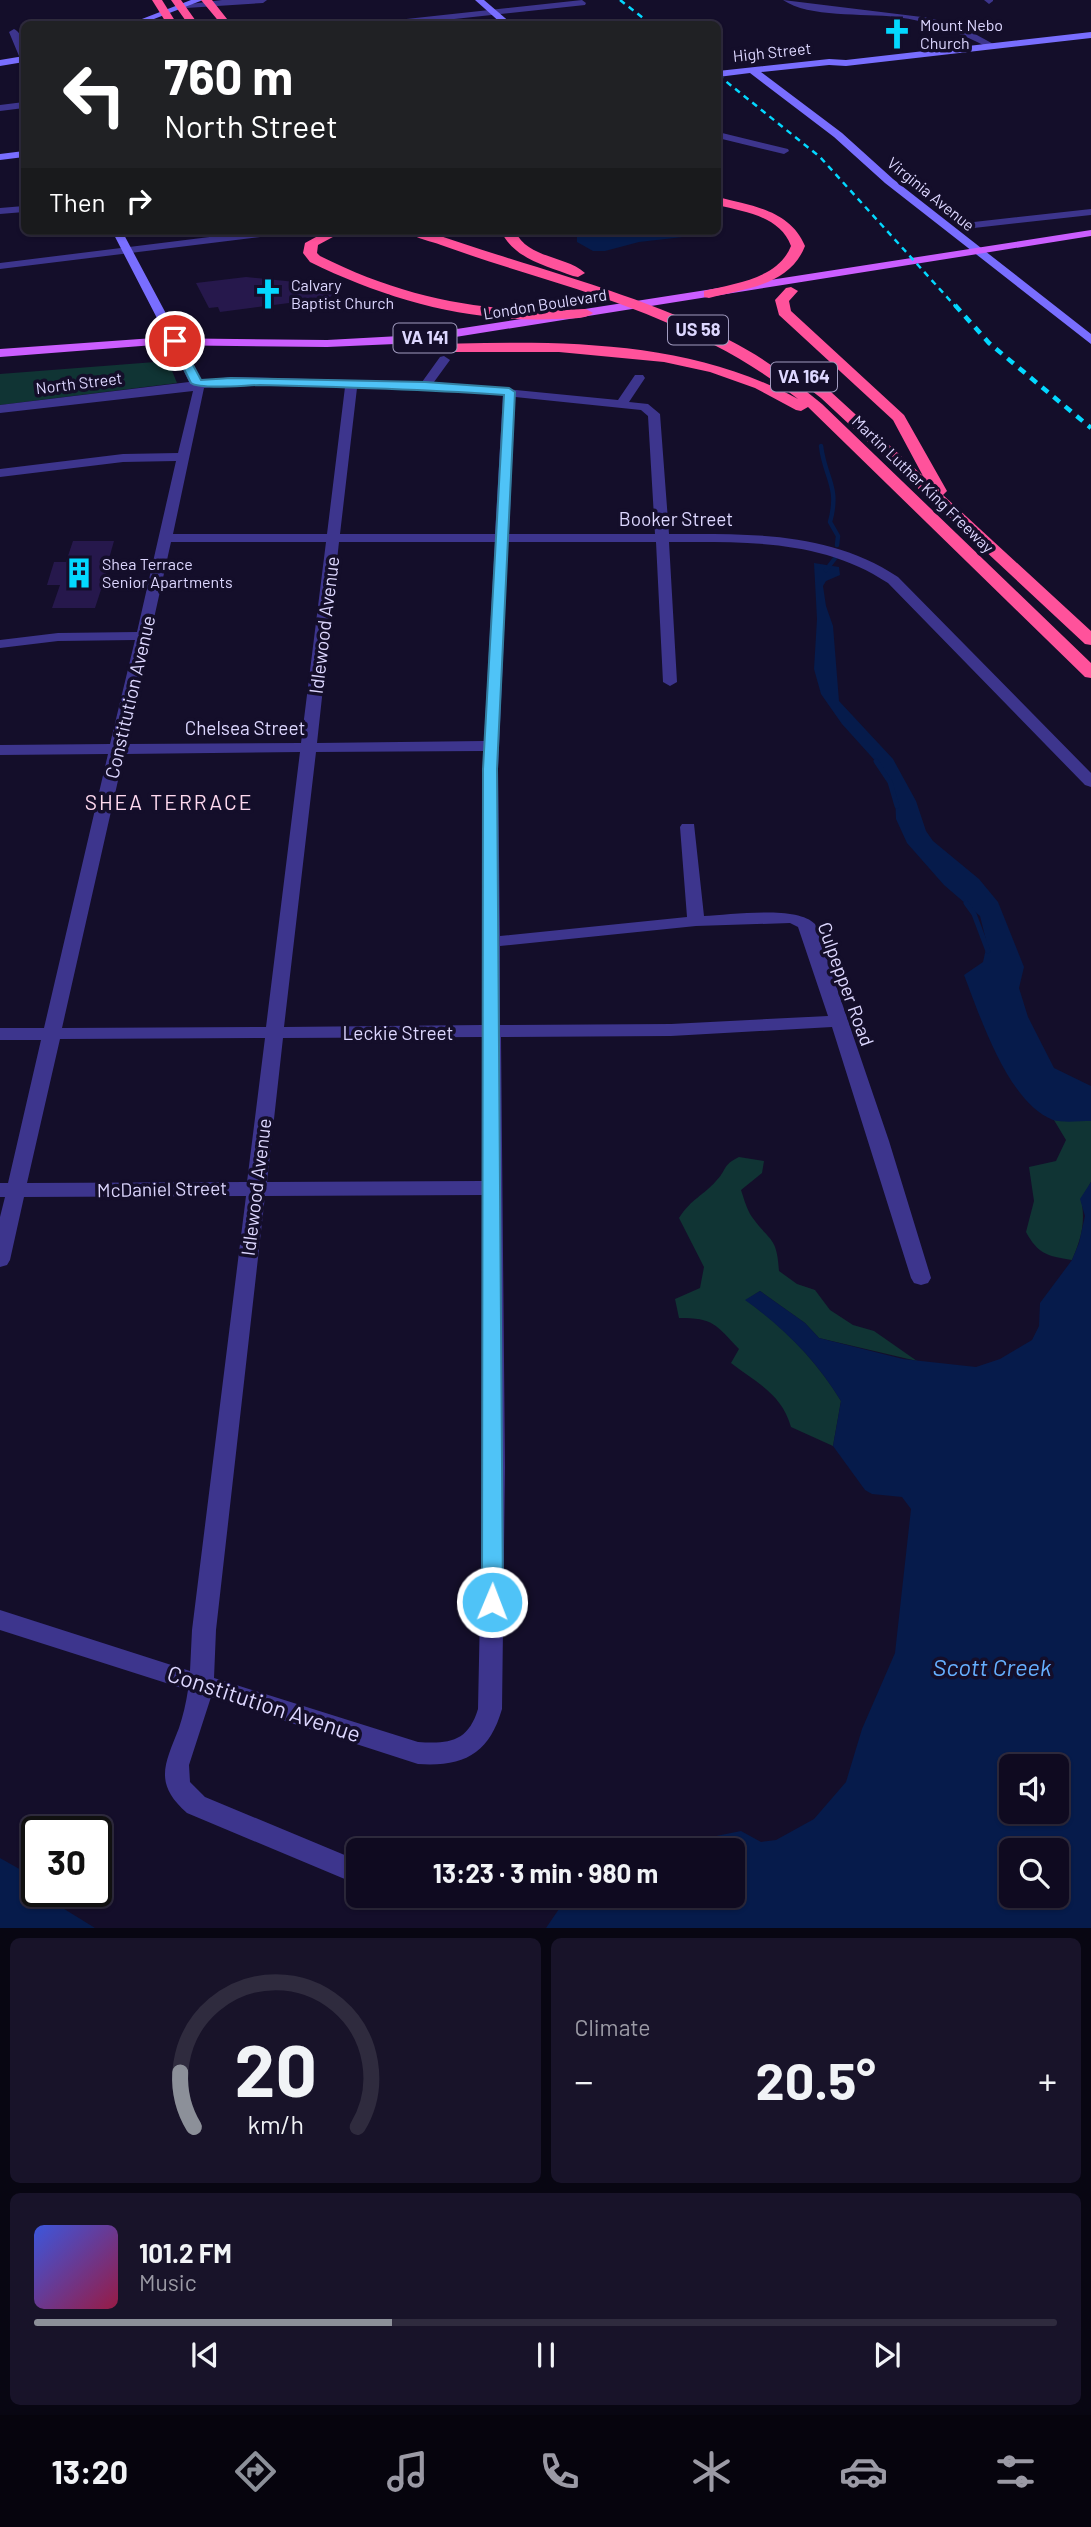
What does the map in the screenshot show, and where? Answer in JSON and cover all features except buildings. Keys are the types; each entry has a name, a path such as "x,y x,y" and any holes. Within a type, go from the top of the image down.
{"highway":[{"path":"157,0 170,21"},
{"path":"206,0 224,21"},
{"path":"184,2 203,16"},
{"path":"184,2 192,21"},
{"path":"709,294 779,271 792,261 798,246 792,233 777,220 754,210 721,202"},
{"name":"US 58","path":"329,235 312,243 310,253 315,259 394,292 444,305 496,313 586,313"},
{"name":"US 58","path":"411,235 479,254"},
{"path":"425,235 479,254"},
{"name":"VA 164","path":"455,235 608,287"},
{"path":"509,235 523,249 608,287"},
{"name":"Martin Luther King Freeway","path":"479,254 648,310 726,343 795,388 1091,673"},
{"path":"794,286 782,300 784,312 899,418 938,491 964,523"},
{"name":"Martin Luther King Freeway","path":"608,287 691,316 778,360 826,395 1091,640"},
{"path":"411,349 560,348 627,353 692,364 723,372 787,398 881,470"}],"main road":[{"name":"London Boulevard","path":"0,353 90,344 286,355 411,349 727,302 794,286 1091,233"},
{"name":"London Boulevard","path":"0,365 178,347 385,341 446,335 709,294 794,286 808,289 1091,244"}],"street":[{"path":"141,21 184,2 199,0"},
{"path":"184,2 263,0"},
{"path":"479,0 503,21"},
{"path":"787,0 811,7 935,19 964,30 989,44"},
{"path":"421,21 582,3"},
{"path":"0,28 19,33"},
{"name":"High Street","path":"989,44 1091,29"},
{"name":"High Street","path":"721,74 829,62 839,57 1091,35"},
{"path":"0,63 21,58"},
{"name":"Virginia Avenue","path":"752,70 838,135 908,197 1091,340"},
{"path":"0,108 21,105"},
{"path":"721,136 784,151"},
{"path":"0,157 21,154"},
{"path":"0,211 21,209"},
{"path":"965,226 1091,212"},
{"path":"119,235 197,383"},
{"path":"0,266 252,235"},
{"path":"425,386 444,360"},
{"path":"622,403 639,379"},
{"name":"North Street","path":"0,409 197,383 231,381 425,386 644,407 654,414 662,538"},
{"name":"Constitution Avenue","path":"0,1260 8,1190 52,1034 167,538 199,391 197,383"},
{"name":"Idlewood Avenue","path":"346,1867 197,1805 184,1794 177,1780 177,1764 193,1723 201,1684 204,1630 351,386"},
{"path":"493,1188 491,746 509,392"},
{"path":"0,472 122,458 184,457"},
{"name":"Booker Street","path":"167,538 662,538 799,542 866,561 893,580 1091,782"},
{"path":"662,538 670,682"},
{"path":"0,644 58,637 144,636"},
{"name":"Chelsea Street","path":"0,750 491,746"},
{"path":"688,827 696,921"},
{"name":"Culpepper Road","path":"491,942 696,921 800,920 806,924 921,1278"},
{"name":"Leckie Street","path":"0,1034 492,1033 671,1030 839,1021"},
{"name":"Constitution Avenue","path":"0,1620 418,1753 436,1755 454,1752 478,1738 487,1725 491,1691 494,1467 493,1188"},
{"name":"McDaniel Street","path":"8,1190 493,1188"}],"green space":[{"path":"168,361 177,383 0,405 0,374"},
{"path":"1054,1120 1091,1121 1091,1182 1081,1199 1082,1230 1072,1260 1044,1253 1026,1232 1034,1201 1029,1167 1056,1161 1066,1140"},
{"path":"739,1157 764,1161 762,1173 741,1190 750,1214 772,1240 779,1271 797,1284 815,1290 830,1310 853,1325 874,1331 917,1361 819,1338 805,1323 760,1291 746,1300 798,1346 821,1372 841,1401 833,1446 791,1427 775,1398 731,1363 739,1349 719,1328 700,1319 679,1318 675,1299 700,1288 704,1267 679,1218 688,1206 716,1181 727,1165"}],"water":[{"path":"577,235 688,235 639,242 605,251 593,251 577,242"},
{"path":"814,563 839,567 840,575 826,581 823,586 833,626 839,701 893,759 916,801 926,831 933,841 979,879 998,902 1024,967 1019,988 1028,1017 1054,1068 1091,1086 1091,1121 1057,1121 1037,1111 1009,1077 987,1034 964,975 983,962 987,944 980,916 944,885 907,843 896,819 895,793 888,775 842,724 821,694 814,669 817,619"},
{"name":"Scott Creek","path":"1091,1182 1091,1928 546,1928 560,1908 745,1908 745,1838 706,1838 741,1831 761,1842 776,1840 814,1819 846,1782 862,1729 895,1653 911,1509 902,1497 872,1494 865,1490 833,1446 841,1401 821,1372 798,1346 745,1300 760,1291 805,1323 819,1338 903,1359 976,1367 1000,1359 1032,1340 1039,1326 1040,1303 1072,1260 1085,1216 1080,1199"},
{"path":"0,1858 21,1870 21,1907 61,1907 95,1928 0,1928"}],"waterway":[{"path":"821,446 833,491 830,522 838,536 837,545"},
{"path":"826,570 836,557"},
{"path":"876,761 890,782 897,806"},
{"path":"966,903 974,914 988,951"}],"railway":[{"path":"620,0 647,21"},
{"path":"721,77 820,157 956,307"},
{"path":"955,305 989,343 1091,428"}],"place":[{"name":"Mount Nebo Church","path":"897,34"},
{"name":"Calvary Baptist Church","path":"268,294"},
{"name":"Shea Terrace Senior Apartments","path":"79,573"}],"district":[{"name":"SHEA TERRACE","path":"169,803"}],"route":[{"path":"175,341 197,383 252,381 449,386 509,392 490,769 494,1467 492,1602"}]}
